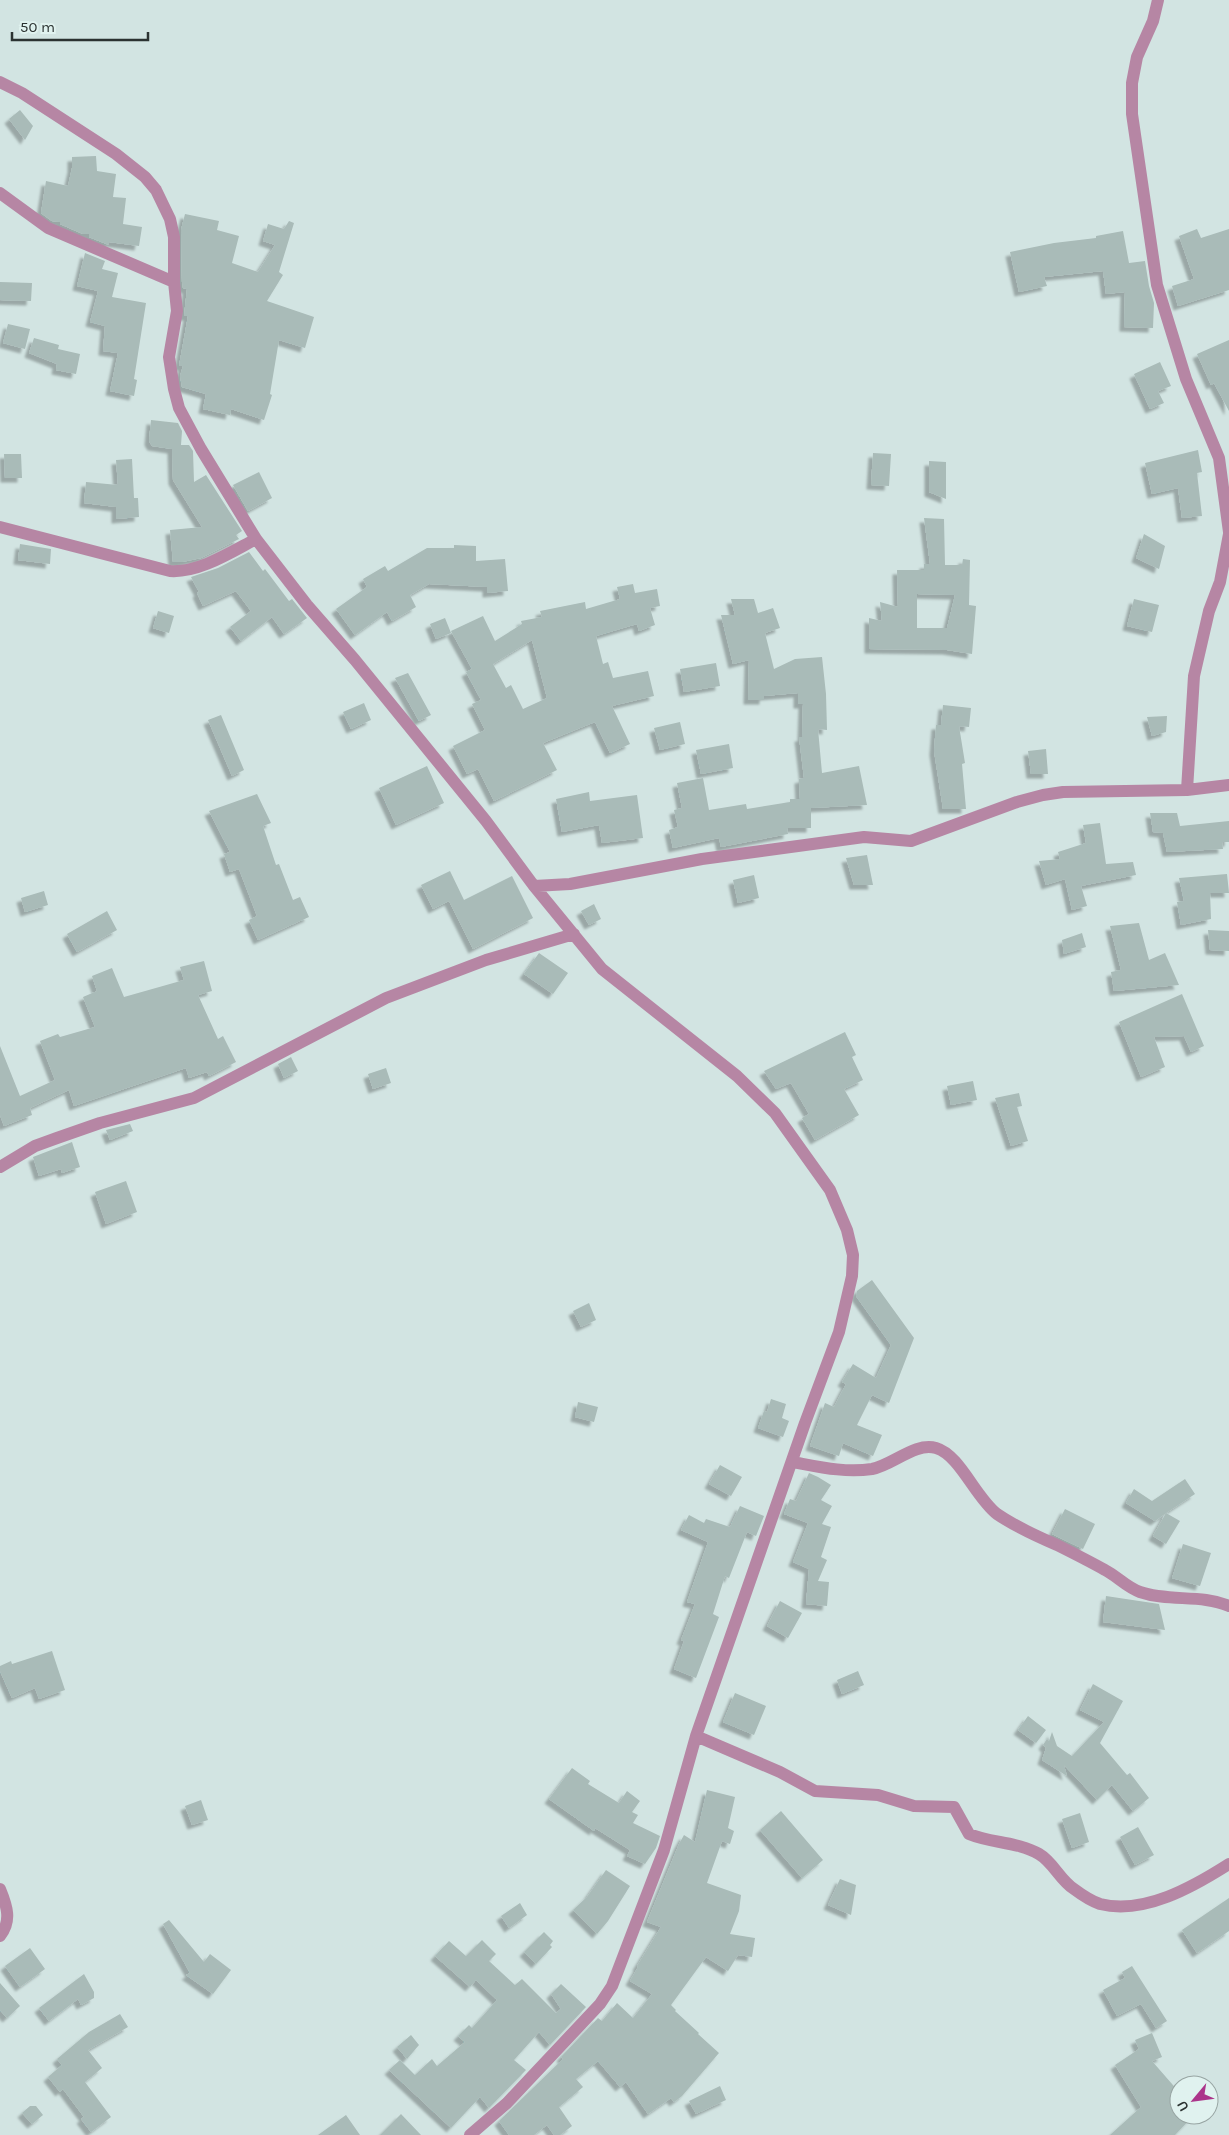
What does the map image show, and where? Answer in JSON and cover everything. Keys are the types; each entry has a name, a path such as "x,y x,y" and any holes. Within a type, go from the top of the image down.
{"street":[{"path":"1158,0 1152,21 1137,57 1132,83 1132,114 1157,285 1186,379 1219,458 1229,533 1220,582 1209,611 1194,676 1187,790"},
{"path":"0,82 22,93 116,154 145,177 156,190 170,219 174,238 174,282 177,310 169,356 179,408 201,450 256,539 307,605 355,660 486,821 534,886 602,969 737,1076 775,1113 830,1190 847,1230 853,1255 852,1276 840,1332 805,1423 696,1736 664,1850 612,1986 600,2004 507,2103 470,2135"},
{"path":"0,193 48,228 174,282"},
{"path":"0,527 170,571 182,572 215,560 256,539"},
{"path":"534,886 570,884 702,859 864,837 911,841 1017,802 1063,792 1187,790 1229,786"},
{"path":"0,1167 35,1146 57,1138 100,1123 194,1098 386,998 486,960 574,934"},
{"path":"793,1462 845,1471 863,1470 875,1468 929,1446 954,1460 983,1502 1016,1527 1108,1571 1131,1588 1140,1592 1154,1596 1214,1600 1229,1606"},
{"path":"696,1736 780,1772 815,1791 878,1795 914,1806 954,1807 969,1834 1039,1854 1070,1887 1084,1897 1100,1904 1120,1906 1156,1900 1202,1880 1229,1864"},
{"path":"0,1889 8,1912 8,1922 0,1936"}],"building":[{"path":"20,110 33,126 25,140 9,119"},
{"path":"96,156 97,171 116,174 113,197 126,198 123,224 142,227 139,246 109,242 109,245 89,237 89,234 83,234 60,224 60,222 52,221 41,213 46,181 68,186 72,168 72,157"},
{"path":"185,214 219,221 217,230 239,236 232,263 258,272 275,245 263,241 268,224 284,229 289,221 294,223 279,272 283,275 267,301 314,317 305,348 279,340 270,394 272,395 264,420 231,409 230,415 203,409 206,394 182,387 180,376 183,366 179,366 188,316 184,316 187,289 183,288 182,282 181,230"},
{"path":"1197,229 1201,238 1229,229 1229,290 1178,306 1172,286 1194,279 1179,236"},
{"path":"1123,231 1129,263 1145,261 1154,303 1153,328 1124,327 1125,292 1106,294 1103,271 1044,277 1047,286 1019,292 1010,252 1054,243 1096,238 1096,236"},
{"path":"85,253 105,261 102,269 118,273 112,297 146,303 134,379 137,380 134,396 110,391 118,353 103,351 105,326 90,322 98,291 77,286"},
{"path":"0,282 32,283 31,301 0,300"},
{"path":"8,324 30,329 25,349 3,343"},
{"path":"34,338 59,345 58,349 80,354 76,374 56,370 57,364 29,353"},
{"path":"1229,340 1229,411 1214,383 1211,385 1197,354"},
{"path":"1160,362 1171,386 1158,391 1164,403 1150,409 1134,374"},
{"path":"151,420 178,423 182,431 181,445 189,445 193,451 194,482 206,475 242,531 236,535 239,539 201,558 173,562 170,530 202,527 173,480 172,449 152,446 149,441"},
{"path":"1198,450 1202,472 1197,473 1202,516 1182,518 1178,488 1152,494 1145,463"},
{"path":"873,453 891,454 889,486 871,485"},
{"path":"4,454 21,454 22,478 5,478"},
{"path":"132,459 134,498 138,498 139,517 116,519 116,507 84,503 86,482 118,485 116,460"},
{"path":"929,461 946,462 946,499 929,492"},
{"path":"259,472 272,498 248,511 233,485"},
{"path":"924,518 944,519 945,565 962,565 963,559 970,560 969,605 976,606 972,654 947,650 869,649 869,618 882,621 880,602 898,607 897,570 924,570 924,564 930,564","holes":["917,594 955,595 947,628 917,628"]},
{"path":"1144,534 1165,546 1159,569 1136,558"},
{"path":"20,544 51,549 50,564 18,560"},
{"path":"454,545 476,546 476,561 505,559 508,591 487,593 487,587 429,584 410,595 416,607 392,621 387,612 355,635 336,609 367,587 363,579 385,566 388,571 427,548 454,548"},
{"path":"249,552 263,571 265,569 289,601 292,599 307,618 284,634 272,617 241,641 230,627 251,611 236,591 203,606 197,593 199,592 191,577 218,568"},
{"path":"633,584 635,593 657,589 660,606 650,608 655,625 639,631 637,624 596,636 603,664 608,662 613,678 648,671 654,696 612,706 630,744 610,753 595,722 543,743 557,770 494,801 478,769 467,774 453,746 485,730 472,704 481,700 466,672 472,669 451,631 483,616 495,641 522,624 521,621 542,617 540,611 585,602 586,609 620,599 617,587","holes":["532,640 547,698 523,709 511,685 506,688 493,664"]},
{"path":"731,599 754,599 758,613 773,608 780,628 765,633 774,669 795,659 822,657 827,730 818,729 822,773 859,766 867,805 811,808 811,828 787,828 788,834 721,847 719,838 673,848 669,830 678,827 674,810 682,808 677,783 703,778 709,810 746,804 747,809 790,802 790,799 800,799 799,779 804,778 799,737 802,737 803,704 798,704 798,693 764,696 764,700 748,700 749,660 733,664 721,615 735,615"},
{"path":"1134,599 1159,605 1152,632 1127,626"},
{"path":"158,611 174,616 169,633 153,628"},
{"path":"445,618 451,633 436,639 430,624"},
{"path":"716,663 720,686 684,692 680,669"},
{"path":"408,673 431,715 419,721 395,678"},
{"path":"364,703 371,720 351,729 343,712"},
{"path":"943,705 971,708 969,727 959,726 965,763 962,764 966,809 943,809 934,751 936,725 941,725"},
{"path":"221,715 244,770 232,776 208,720"},
{"path":"1167,716 1166,732 1152,736 1147,717"},
{"path":"680,722 685,744 660,750 654,728"},
{"path":"729,744 733,768 701,774 696,750"},
{"path":"1046,749 1048,774 1031,774 1028,751"},
{"path":"427,766 444,803 396,825 379,788"},
{"path":"589,792 590,801 637,795 643,838 602,843 599,825 562,832 556,799"},
{"path":"257,794 271,823 263,826 276,865 279,864 293,900 300,897 309,917 258,940 249,920 257,916 239,869 230,872 224,854 230,852 209,811"},
{"path":"1150,813 1177,813 1180,826 1229,821 1229,842 1222,842 1223,849 1167,852 1163,833 1153,832"},
{"path":"1100,823 1106,864 1133,862 1136,875 1081,886 1087,906 1072,910 1065,879 1046,885 1039,861 1060,859 1058,852 1086,843 1083,825"},
{"path":"867,855 873,885 854,885 846,858"},
{"path":"450,871 464,900 512,876 533,918 473,949 449,901 433,909 421,885"},
{"path":"1227,874 1229,893 1210,893 1211,919 1181,925 1177,902 1184,901 1179,878"},
{"path":"754,875 759,898 738,903 733,880"},
{"path":"44,891 48,905 25,912 21,898"},
{"path":"594,904 601,919 589,925 581,911"},
{"path":"107,911 117,930 77,952 67,934"},
{"path":"1139,923 1149,960 1165,953 1179,985 1114,991 1111,972 1121,970 1110,926"},
{"path":"1208,930 1229,931 1229,951 1210,950"},
{"path":"1082,933 1086,947 1064,954 1062,940"},
{"path":"539,953 568,973 553,994 524,974"},
{"path":"204,961 212,991 198,995 218,1039 223,1036 236,1062 209,1076 207,1072 189,1078 186,1068 74,1106 69,1090 30,1108 32,1115 4,1126 0,1115 0,1046 20,1096 55,1080 40,1041 58,1034 60,1037 95,1027 83,997 97,991 92,976 112,968 124,997 184,980 180,967"},
{"path":"1182,994 1204,1046 1191,1052 1184,1036 1154,1037 1165,1067 1141,1077 1119,1022"},
{"path":"845,1032 856,1055 852,1057 863,1080 844,1089 859,1115 815,1140 802,1118 809,1114 791,1083 776,1089 764,1071"},
{"path":"291,1057 298,1071 284,1078 278,1064"},
{"path":"386,1068 391,1083 373,1089 368,1074"},
{"path":"973,1081 977,1100 951,1105 947,1086"},
{"path":"1019,1093 1022,1106 1017,1107 1028,1141 1011,1146 995,1098"},
{"path":"130,1124 133,1131 110,1140 106,1130"},
{"path":"72,1142 80,1167 62,1173 61,1169 39,1176 33,1157"},
{"path":"126,1181 137,1212 106,1224 95,1192"},
{"path":"872,1280 914,1338 889,1403 872,1395 857,1425 882,1435 873,1456 843,1443 839,1456 810,1446 825,1403 834,1407 846,1384 842,1382 853,1364 876,1378 891,1345 856,1296 857,1291"},
{"path":"589,1303 596,1320 581,1327 573,1311"},
{"path":"771,1399 786,1404 782,1418 789,1421 783,1437 758,1428 764,1411 767,1412"},
{"path":"578,1402 598,1407 594,1422 575,1417"},
{"path":"720,1465 742,1477 731,1496 709,1484"},
{"path":"809,1473 831,1485 821,1500 832,1506 822,1524 831,1527 821,1557 827,1560 818,1581 829,1582 827,1606 806,1604 809,1569 793,1562 808,1523 784,1514 790,1499 796,1501"},
{"path":"1185,1479 1195,1494 1155,1521 1126,1503 1134,1489 1152,1501"},
{"path":"740,1506 764,1516 756,1536 747,1532 729,1578 725,1576 713,1614 719,1617 696,1678 674,1669 684,1641 681,1640 695,1604 687,1602 708,1542 681,1530 689,1515 704,1523 706,1519 730,1527"},
{"path":"1065,1509 1095,1524 1083,1549 1052,1534"},
{"path":"1166,1513 1180,1521 1166,1544 1153,1536"},
{"path":"1183,1544 1211,1553 1200,1586 1172,1578"},
{"path":"1106,1596 1159,1604 1165,1630 1103,1622"},
{"path":"780,1601 802,1613 788,1638 767,1626"},
{"path":"52,1651 65,1690 39,1699 35,1688 12,1698 0,1671 0,1666 11,1661 12,1664"},
{"path":"858,1671 864,1685 842,1694 837,1680"},
{"path":"1093,1684 1123,1701 1100,1743 1127,1775 1130,1773 1149,1798 1133,1811 1112,1785 1097,1800 1064,1765 1067,1776 1042,1760 1046,1748 1043,1745 1047,1739 1049,1741 1052,1732 1057,1746 1072,1756 1104,1722 1080,1710"},
{"path":"735,1693 766,1706 754,1735 723,1722"},
{"path":"1028,1716 1046,1730 1036,1743 1018,1730"},
{"path":"572,1768 590,1781 588,1784 619,1803 627,1791 640,1801 632,1812 638,1815 633,1823 660,1836 656,1848 645,1864 627,1856 630,1850 595,1828 594,1831 549,1799"},
{"path":"707,1790 735,1797 728,1828 734,1831 730,1844 722,1841 707,1883 741,1895 739,1911 730,1934 755,1938 752,1957 738,1955 728,1971 706,1957 671,2005 719,2053 682,2096 674,2102 671,2098 648,2114 626,2082 620,2087 598,2061 576,2079 583,2087 559,2107 572,2126 560,2135 554,2135 547,2125 534,2135 509,2135 499,2121 563,2059 561,2057 598,2018 602,2021 617,2003 633,2018 652,1994 630,1981 661,1927 647,1922 684,1835 695,1842"},
{"path":"201,1800 208,1820 192,1825 185,1806"},
{"path":"781,1811 823,1860 802,1878 760,1830"},
{"path":"1080,1813 1089,1842 1072,1848 1062,1819"},
{"path":"1138,1827 1154,1855 1135,1865 1120,1837"},
{"path":"606,1870 630,1886 608,1921 597,1934 573,1910 587,1897"},
{"path":"840,1879 856,1885 851,1915 828,1905"},
{"path":"1229,1898 1229,1931 1197,1953 1182,1930"},
{"path":"520,1903 527,1915 509,1928 501,1916"},
{"path":"169,1920 204,1962 210,1954 231,1970 213,1994 186,1975 190,1973 163,1924"},
{"path":"544,1932 553,1941 550,1945 552,1947 536,1964 524,1952"},
{"path":"482,1940 496,1954 489,1961 515,1985 522,1979 556,2013 561,2009 551,1994 561,1984 586,2007 550,2045 539,2032 514,2060 526,2070 489,2108 480,2097 451,2128 389,2070 400,2060 415,2075 432,2059 437,2066 465,2042 458,2036 469,2025 472,2028 497,2000 476,1980 470,1987 435,1956 449,1941 466,1956"},
{"path":"30,1948 45,1969 20,1987 5,1966"},
{"path":"1132,1966 1167,2021 1156,2028 1141,2004 1117,2016 1103,1990 1125,1978 1122,1972"},
{"path":"84,1974 94,1992 94,1998 81,2005 78,1999 49,2021 39,2008"},
{"path":"0,1983 20,2006 7,2018 0,2010"},
{"path":"120,2014 128,2027 88,2050 102,2068 85,2082 111,2117 91,2132 81,2119 84,2117 63,2089 60,2092 48,2077 62,2065 57,2059 89,2032"},
{"path":"1152,2033 1162,2057 1152,2061 1169,2081 1169,2125 1184,2125 1175,2135 1110,2135 1141,2107 1115,2065 1139,2049 1135,2040"},
{"path":"411,2035 419,2045 407,2059 397,2047"},
{"path":"720,2086 726,2100 696,2114 689,2101"},
{"path":"30,2106 36,2106 43,2115 32,2124 22,2113"},
{"path":"401,2114 421,2135 380,2135"},
{"path":"346,2115 360,2135 318,2135"}]}
